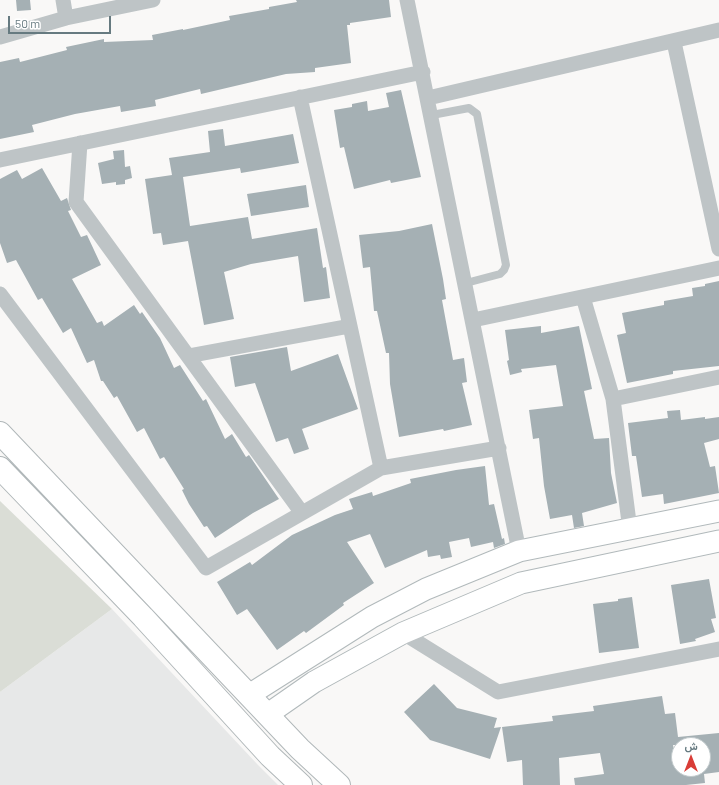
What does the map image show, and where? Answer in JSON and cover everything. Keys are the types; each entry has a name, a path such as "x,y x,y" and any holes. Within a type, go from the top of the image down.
{"main road":[{"path":"0,433 300,749 339,785"},
{"path":"0,468 143,617 270,756 301,785"},
{"path":"249,695 392,606 426,589 519,551 719,511"},
{"path":"268,714 314,682 402,633 521,583 719,541"}],"street":[{"path":"62,0 66,18"},
{"path":"0,36 66,18 153,0"},
{"path":"407,0 432,115 519,551"},
{"path":"428,98 674,42 719,30"},
{"path":"674,42 719,249"},
{"path":"0,160 423,72"},
{"path":"300,97 381,468"},
{"path":"80,143 76,202 302,513"},
{"path":"473,320 719,268"},
{"path":"0,294 206,568 381,468 499,448"},
{"path":"584,297 613,399 630,530"},
{"path":"188,356 350,326"},
{"path":"613,399 719,377"},
{"path":"402,633 498,692 719,649"}],"lane":[{"path":"432,115 469,108 477,114 506,265 500,274 466,283"}],"shaded area":[{"path":"0,501 112,609 0,692"},
{"path":"112,609 278,785 0,785 0,692"}],"building":[{"path":"16,0 30,0 31,10 17,11"},
{"path":"296,0 389,0 391,17 350,23 350,25 347,25 351,63 315,68 315,72 286,74 201,94 200,89 155,100 156,106 121,112 120,106 75,114 32,125 34,132 0,139 0,62 19,58 20,62 67,50 66,47 104,39 104,42 153,40 152,35 230,20 229,16 269,9 269,7 297,2"},
{"path":"401,90 421,177 391,183 390,180 354,189 344,147 340,148 334,110 352,107 352,104 367,101 368,111 389,107 386,93"},
{"path":"223,129 225,146 293,134 299,163 241,173 240,168 183,177 190,226 248,217 252,239 317,228 323,268 326,267 330,298 304,302 298,256 251,264 224,272 234,319 204,325 188,241 163,245 161,233 153,234 145,179 172,175 169,158 210,152 208,131"},
{"path":"124,150 125,167 130,166 132,178 125,180 125,184 116,185 116,182 102,184 98,163 114,159 113,151"},
{"path":"42,168 61,201 67,198 71,210 68,211 81,237 87,235 101,265 72,279 97,323 102,321 104,326 134,305 140,314 142,312 160,338 174,368 180,365 203,401 206,399 225,439 232,434 246,457 249,455 279,499 253,513 215,538 207,526 204,527 189,504 182,490 184,489 164,457 160,459 144,428 137,432 117,396 114,398 103,381 101,381 94,360 87,363 71,328 63,333 42,298 38,300 16,260 7,263 0,243 0,179 17,170 22,179"},
{"path":"306,185 309,207 251,216 247,194"},
{"path":"432,224 443,279 446,299 442,300 453,360 464,358 467,382 462,383 472,425 444,431 443,429 399,437 390,384 389,353 386,353 377,311 374,311 370,267 363,268 359,235 399,231"},
{"path":"719,281 719,366 673,371 673,374 627,383 617,335 626,333 622,313 664,305 664,301 693,296 692,288 705,286 705,284"},
{"path":"541,326 541,333 579,326 592,389 584,391 594,439 609,438 611,473 617,503 582,513 584,526 574,528 572,515 550,519 544,486 539,438 533,439 529,410 563,406 556,365 521,369 522,372 510,375 507,361 509,360 505,330"},
{"path":"287,347 291,371 338,354 358,409 302,429 309,449 294,454 288,438 276,442 255,383 235,387 230,357"},
{"path":"680,410 681,420 719,417 719,439 704,443 710,467 715,466 719,493 664,504 663,494 642,497 636,456 632,456 628,423 668,418 667,411"},
{"path":"485,466 489,505 494,504 502,539 504,538 505,544 494,548 493,542 471,547 469,538 449,542 452,557 441,559 440,555 428,557 427,550 385,568 370,534 347,542 374,583 343,603 344,605 306,633 304,631 277,650 247,609 237,615 217,582 250,562 252,565 292,535 335,515 353,509 349,499 372,492 373,496 411,483 410,479"},
{"path":"709,579 716,618 711,619 715,632 695,639 696,641 680,644 671,585"},
{"path":"632,597 639,648 599,653 593,604 618,601 618,599"},
{"path":"434,684 457,708 497,718 494,728 501,727 490,759 430,740 404,712"},
{"path":"662,696 665,714 675,713 678,737 671,737 671,777 704,777 705,783 686,785 575,785 574,778 604,774 600,753 559,758 560,785 523,785 522,760 507,762 502,727 553,721 552,716 594,711 593,706"},
{"path":"719,733 719,772 711,773 711,737 678,737"}]}
